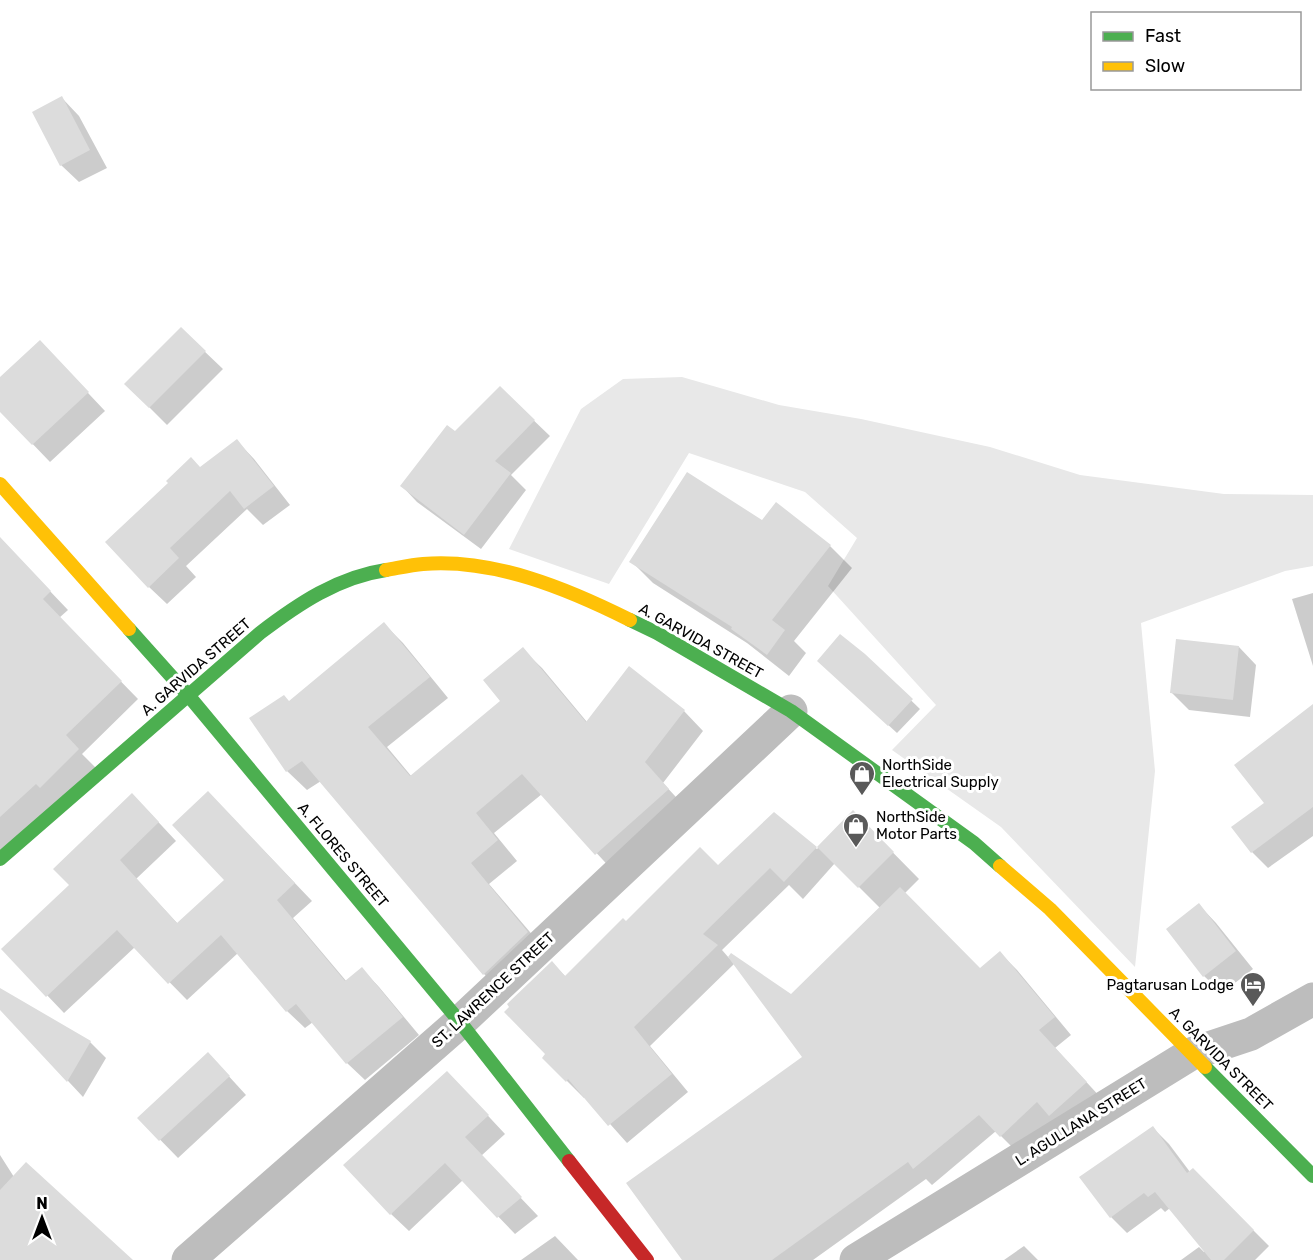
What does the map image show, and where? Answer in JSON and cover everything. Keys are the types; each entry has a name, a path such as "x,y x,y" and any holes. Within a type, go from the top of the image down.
{"main road":[{"name":"A. FLORES STREET","path":"0,484 188,694 460,1022 647,1260"},
{"name":"A. GARVIDA STREET","path":"0,859 188,694 260,633 300,603 336,584 378,571 424,564 464,565 504,572 549,586 608,609 657,633 790,711 974,843 1050,909 1313,1176"}],"street":[{"name":"ST. LAWRENCE STREET","path":"188,1260 460,1022 790,711"},
{"name":"L. AGULLANA STREET","path":"856,1260 1191,1054 1251,1034 1313,999"}],"shaded area":[{"path":"682,377 779,405 861,419 990,447 1080,475 1224,494 1313,495 1313,566 1285,571 1141,623 1155,771 1135,967 1001,827 892,750 936,705 828,586 857,538 805,492 689,453 609,584 509,549 581,409 623,379"}],"building":[{"path":"62,96 90,150 60,166 32,112"},
{"path":"181,327 206,351 149,408 124,384"},
{"path":"40,340 89,392 32,445 0,412 0,377"},
{"path":"500,386 535,420 495,461 511,473 464,535 400,486 447,425 455,431"},
{"path":"237,439 274,486 244,509 230,491 170,548 179,558 148,588 105,542 168,483 166,481 191,457 200,467"},
{"path":"687,472 762,520 776,502 831,545 772,620 785,630 767,655 731,629 732,627 629,562"},
{"path":"0,537 51,591 43,599 122,681 66,735 79,749 40,788 36,784 0,817"},
{"path":"384,622 430,677 368,727 410,776 500,701 483,680 523,647 586,722 629,666 685,710 645,762 669,789 595,855 522,774 476,813 498,840 471,863 528,932 483,975 302,761 286,772 249,718 284,695 289,701"},
{"path":"840,634 913,699 888,726 817,661"},
{"path":"1176,639 1239,646 1233,700 1170,693"},
{"path":"1313,704 1313,807 1251,853 1231,827 1264,803 1234,765"},
{"path":"208,791 295,883 277,900 345,981 362,967 403,1017 346,1064 296,1004 286,1012 221,935 168,984 117,930 46,997 1,949 69,885 53,869 132,793 159,822 120,860 177,923 224,880 172,825"},
{"name":"NorthSide Motor Parts","path":"853,810 894,852 858,888 817,847"},
{"path":"774,812 817,847 784,882 770,868 703,934 718,945 634,1027 672,1074 608,1126 568,1079 566,1082 542,1058 545,1054 504,1012 509,1007 507,1004 552,961 565,976 623,918 626,921 700,847 718,865"},
{"path":"900,887 980,968 1000,951 1055,1017 1039,1030 1087,1082 1049,1116 1037,1102 1000,1137 979,1115 913,1169 908,1162 772,1260 682,1260 626,1183 802,1057 728,957 731,953 791,994"},
{"path":"1199,903 1236,951 1203,977 1166,929"},
{"path":"0,988 91,1041 67,1082 0,1010"},
{"path":"208,1052 230,1076 159,1141 137,1118"},
{"path":"447,1071 489,1115 465,1137 522,1197 497,1218 445,1163 390,1215 343,1165"},
{"path":"1153,1126 1187,1173 1193,1168 1254,1230 1224,1260 1211,1260 1155,1192 1148,1197 1144,1193 1110,1218 1079,1177"},
{"path":"26,1162 133,1260 0,1260 0,1190"}],"traffic: fast":[{"path":"0,859 260,633 319,593 351,579 386,570"},
{"path":"630,620 657,633 791,711 974,843 1000,866"},
{"path":"129,629 188,695 460,1022 569,1161"},
{"path":"1205,1067 1313,1176"}],"traffic: slow":[{"path":"0,484 129,629"},
{"path":"386,570 418,564 450,563 503,571 556,587 630,620"},
{"path":"1000,866 1050,909 1205,1067"}],"traffic: jam":[{"path":"569,1161 647,1260"}],"place":[{"name":"NorthSide Electrical Supply","path":"862,797"},
{"name":"NorthSide Motor Parts","path":"856,849"},
{"name":"Pagtarusan Lodge","path":"1253,1008"}]}
